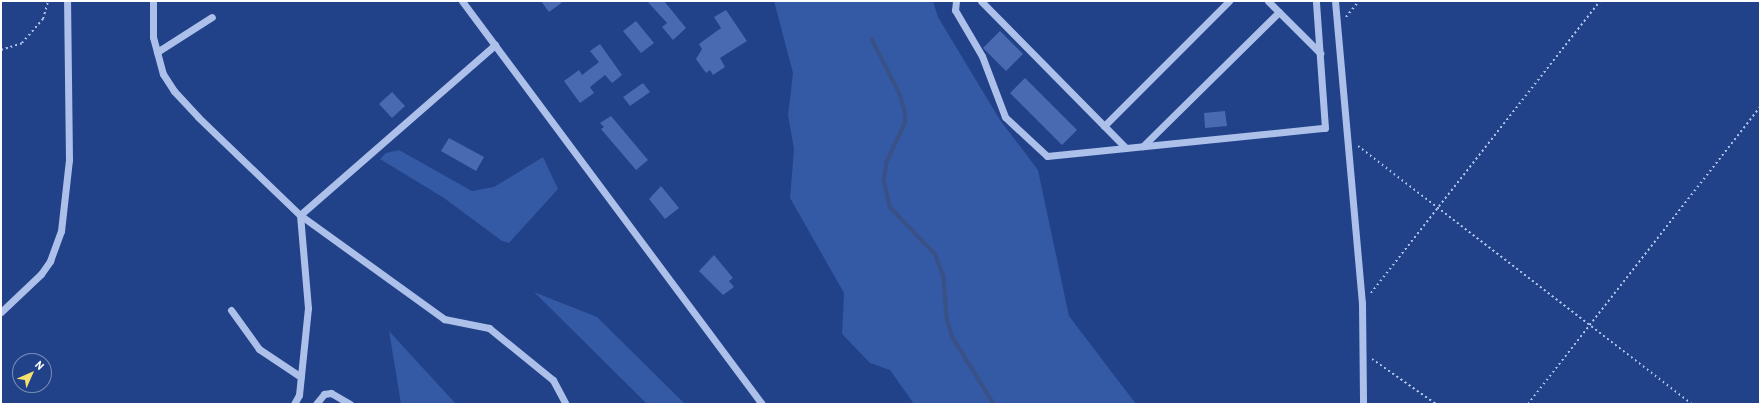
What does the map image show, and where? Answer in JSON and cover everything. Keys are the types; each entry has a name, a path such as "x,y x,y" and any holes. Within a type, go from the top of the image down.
{"street":[{"path":"1,312 41,274 50,261 61,231 69,160 67,1"},
{"path":"153,1 153,37 163,74 174,91 300,215 444,319 489,328 553,380 566,404"},
{"path":"462,1 762,404"},
{"path":"956,1 955,10 982,56 1005,117 1047,156 1325,128 1316,1"},
{"path":"981,1 1126,148"},
{"path":"1104,126 1229,1"},
{"path":"1268,1 1320,53"},
{"path":"1335,1 1362,303 1363,404"},
{"path":"1143,146 1278,12"},
{"path":"157,52 212,17"},
{"path":"300,215 495,45"},
{"path":"294,404 299,395 308,308 300,215"},
{"path":"231,310 259,349 301,377"},
{"path":"316,404 324,394 331,393 350,404"}],"path":[{"path":"1,50 22,43 43,19 48,1"},
{"path":"1338,27 1359,1"},
{"path":"1362,303 1600,1"},
{"path":"1528,404 1760,107"},
{"path":"1347,138 1439,206 1692,404"},
{"path":"1363,352 1436,404"}],"shaded area":[{"path":"774,1 933,1 938,17 1000,120 1038,170 1069,316 1136,404 914,404 890,370 870,363 842,334 844,293 790,198 794,149 788,115 793,73"},
{"path":"399,150 472,191 494,187 543,157 558,189 509,243 502,241 444,198 380,159 386,153"},
{"path":"534,292 597,317 685,404 647,404"},
{"path":"389,331 456,404 401,404"}],"building":[{"path":"541,1 564,1 549,12"},
{"path":"647,1 664,1 686,28 673,40 662,27 667,23"},
{"path":"726,10 747,41 720,58 725,67 713,75 710,70 706,73 696,59 702,49 699,44 721,28 714,17"},
{"path":"636,21 654,43 641,53 623,31"},
{"path":"1000,31 1023,54 1006,71 983,48"},
{"path":"600,44 622,75 612,83 605,75 590,87 594,93 580,103 564,81 579,70 582,75 599,62 590,51"},
{"path":"1025,78 1077,130 1062,145 1010,93"},
{"path":"643,83 650,92 630,106 623,97"},
{"path":"392,92 405,106 392,118 379,104"},
{"path":"1225,111 1227,126 1205,128 1204,113"},
{"path":"611,116 648,160 636,170 601,129 604,127 600,123"},
{"path":"449,138 484,157 476,171 441,151"},
{"path":"661,186 679,208 665,219 649,199"},
{"path":"714,255 733,278 729,281 734,287 723,295 699,271"}],"waterway":[{"path":"872,39 900,94 905,111 906,122 887,162 884,180 890,207 935,254 944,276 947,318 952,336 994,404"}]}
